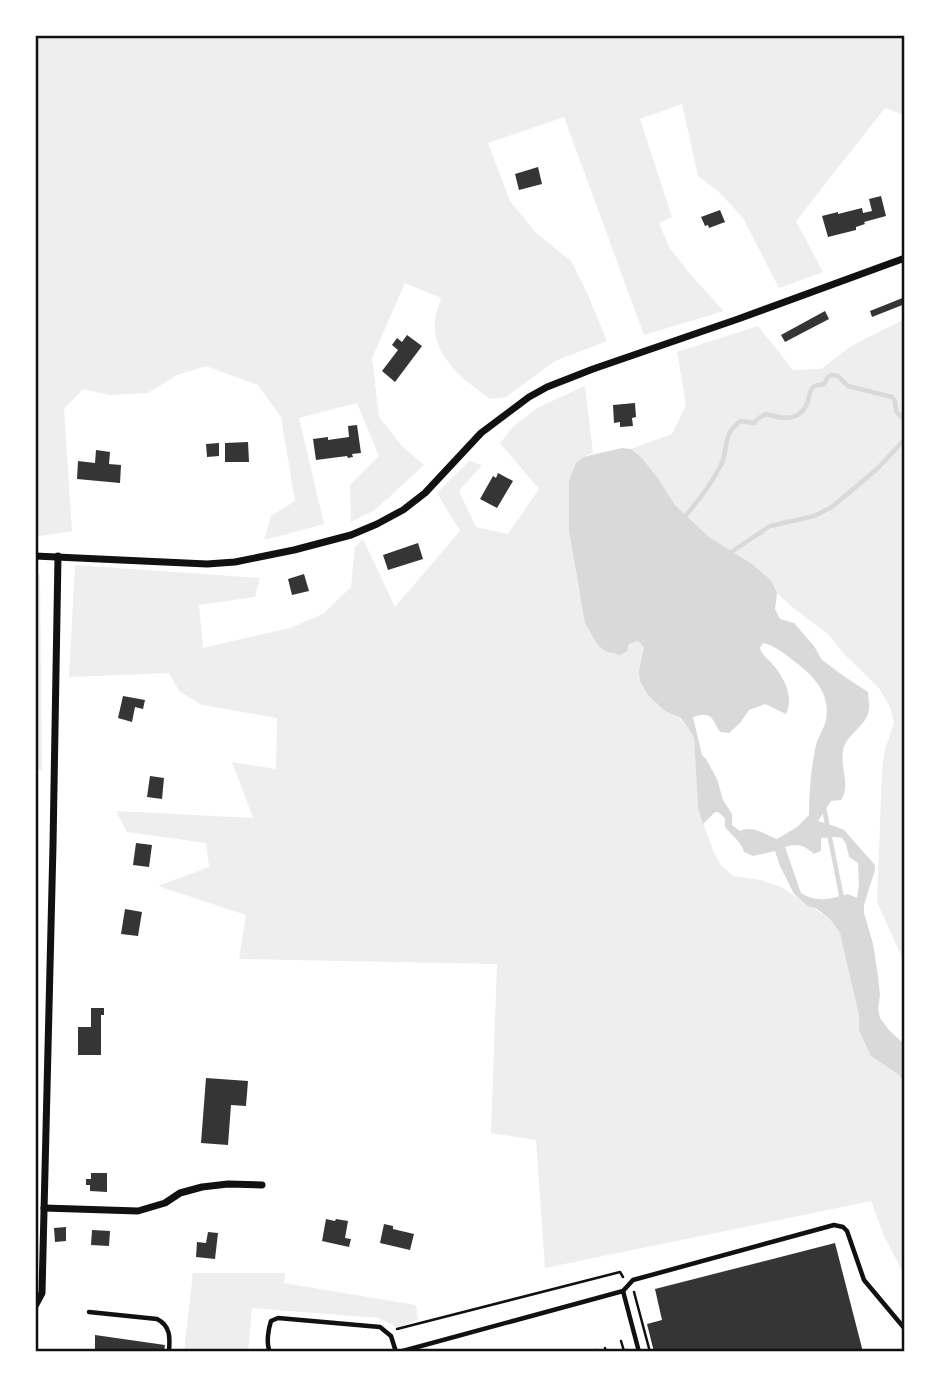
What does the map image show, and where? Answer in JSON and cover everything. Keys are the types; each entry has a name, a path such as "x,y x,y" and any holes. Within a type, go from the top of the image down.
{"street":[{"path":"35,556 206,564 235,562 351,535 402,510 425,493 481,433 547,387 905,258"},
{"path":"35,1306 42,1293 54,845 58,556"},
{"path":"44,1208 138,1211 165,1203 180,1193 202,1187 228,1184 262,1185"}],"lane":[{"path":"270,1352 270,1325 271,1321 278,1318 380,1327 391,1336 397,1352 623,1291 633,1280 839,1225 849,1235 864,1280 905,1329"},
{"path":"623,1291 639,1352"},
{"path":"89,1312 164,1322 168,1329 169,1352"}],"path":[{"path":"397,1329 620,1272 623,1277"},
{"path":"634,1292 650,1352"},
{"path":"621,1341 623,1352"}],"shaded area":[{"path":"35,35 905,35 905,115 885,108 796,221 823,272 779,288 743,218 718,191 698,176 682,104 640,119 672,217 659,223 669,247 724,311 644,335 564,117 488,143 510,201 536,233 571,261 607,341 555,361 506,397 490,399 459,374 442,353 435,328 441,298 405,283 372,358 379,417 402,446 424,465 375,510 351,522 350,485 379,456 357,403 299,418 324,524 264,540 271,516 295,501 281,417 258,385 206,366 177,375 148,393 110,395 83,389 64,409 72,531 35,537"},
{"path":"905,319 905,964 877,902 882,770 885,749 894,723 890,707 879,688 828,634 777,593 771,580 752,564 709,537 675,505 658,478 631,449 672,434 686,405 677,352 758,326 793,370 821,369 851,346"},
{"path":"585,386 593,453 576,463 569,480 569,532 580,595 628,644 639,641 644,647 639,670 665,711 680,718 694,737 698,808 720,864 733,876 760,880 781,887 830,919 840,933 859,1015 859,1030 871,1055 898,1074 905,1084 905,1276 884,1236 871,1201 545,1268 536,1140 491,1133 497,964 239,959 246,915 158,886 209,867 206,843 127,832 116,811 253,818 232,762 276,769 277,718 202,705 179,691 169,673 69,677 75,565 260,578 255,597 199,605 203,648 290,628 323,614 351,587 355,547 363,539 395,607 460,531 437,493 469,461 482,465 459,491 476,527 508,534 539,489 500,443 513,427 537,408"},
{"path":"622,448 631,449 641,457 675,505 709,537 752,564 771,580 777,593 775,609 780,619 794,623 822,660 868,692 869,707 865,721 848,739 843,751 844,794 841,800 831,801 818,821 844,830 875,865 864,913 878,976 880,1018 905,1045 905,1084 898,1074 871,1056 859,1030 859,1015 840,933 830,919 794,894 775,851 753,856 744,852 725,827 725,818 718,812 703,824 698,808 694,737 681,718 665,711 648,695 640,681 639,670 644,647 638,641 629,644 627,651 620,655 605,651 597,644 585,623 569,532 569,480 576,463 583,457","holes":["763,643 780,651 809,673 820,687 827,711 814,754 809,815 797,827 777,839 754,830 740,831 732,825 732,814 723,800 717,779 702,755 693,717 708,715 720,732 729,733 749,710 765,704 786,714 789,695 778,671 761,651","821,838 842,838 849,857 858,863 857,898 848,894 818,899 801,893 785,847 801,846 814,854 821,851"]},
{"path":"35,574 40,574 42,771 35,767"},
{"path":"193,1273 285,1273 284,1283 416,1305 418,1320 396,1328 378,1318 252,1308 248,1352 184,1352"}],"building":[{"path":"538,167 542,184 519,190 515,174"},
{"path":"881,196 886,216 864,222 865,224 856,227 856,230 828,237 822,216 862,208 863,213 872,211 869,199"},
{"path":"720,210 725,222 709,228 708,225 705,226 701,217"},
{"path":"905,297 905,304 872,317 870,311"},
{"path":"825,311 829,319 785,342 781,335"},
{"path":"407,335 422,346 395,382 382,371 398,350 392,345 397,338 402,342"},
{"path":"635,403 636,417 632,418 633,426 620,427 620,422 614,423 613,405"},
{"path":"357,425 361,453 352,454 353,457 348,458 316,460 313,439 349,437 348,426"},
{"path":"248,442 249,462 225,462 225,443"},
{"path":"219,443 219,456 207,457 206,444"},
{"path":"96,450 110,452 109,464 121,465 120,483 77,479 78,461 95,463"},
{"path":"498,473 513,481 497,508 480,499 493,476 496,478"},
{"path":"418,543 423,559 388,570 383,555"},
{"path":"304,574 309,591 292,595 288,579"},
{"path":"123,696 145,700 143,709 135,707 132,722 118,718"},
{"path":"150,776 164,778 162,799 147,797"},
{"path":"136,843 152,845 149,867 133,865"},
{"path":"125,909 142,912 138,936 121,934"},
{"path":"91,1008 104,1008 104,1015 101,1015 101,1055 78,1055 78,1027 91,1027"},
{"path":"206,1078 248,1081 246,1106 231,1105 228,1145 201,1143"},
{"path":"91,1173 107,1173 107,1192 90,1191 86,1179 91,1179"},
{"path":"326,1219 348,1221 345,1238 351,1239 349,1247 322,1241"},
{"path":"384,1224 414,1234 410,1250 380,1243"},
{"path":"66,1227 66,1241 55,1242 54,1228"},
{"path":"92,1230 110,1231 109,1246 91,1245"},
{"path":"208,1232 218,1233 215,1259 196,1257 197,1242 206,1243"},
{"path":"835,1243 863,1352 654,1352 647,1324 662,1320 655,1289"},
{"path":"95,1335 165,1345 164,1352 95,1352"}],"waterway":[{"path":"686,515 717,472 728,436 735,426 741,421 754,423 766,414 784,418 799,414 804,410 813,387 824,384 831,375 838,376 848,386 892,397 896,411 905,421"},
{"path":"727,555 770,526 814,516 832,507 877,469 905,439"},
{"path":"824,808 842,899"}]}
